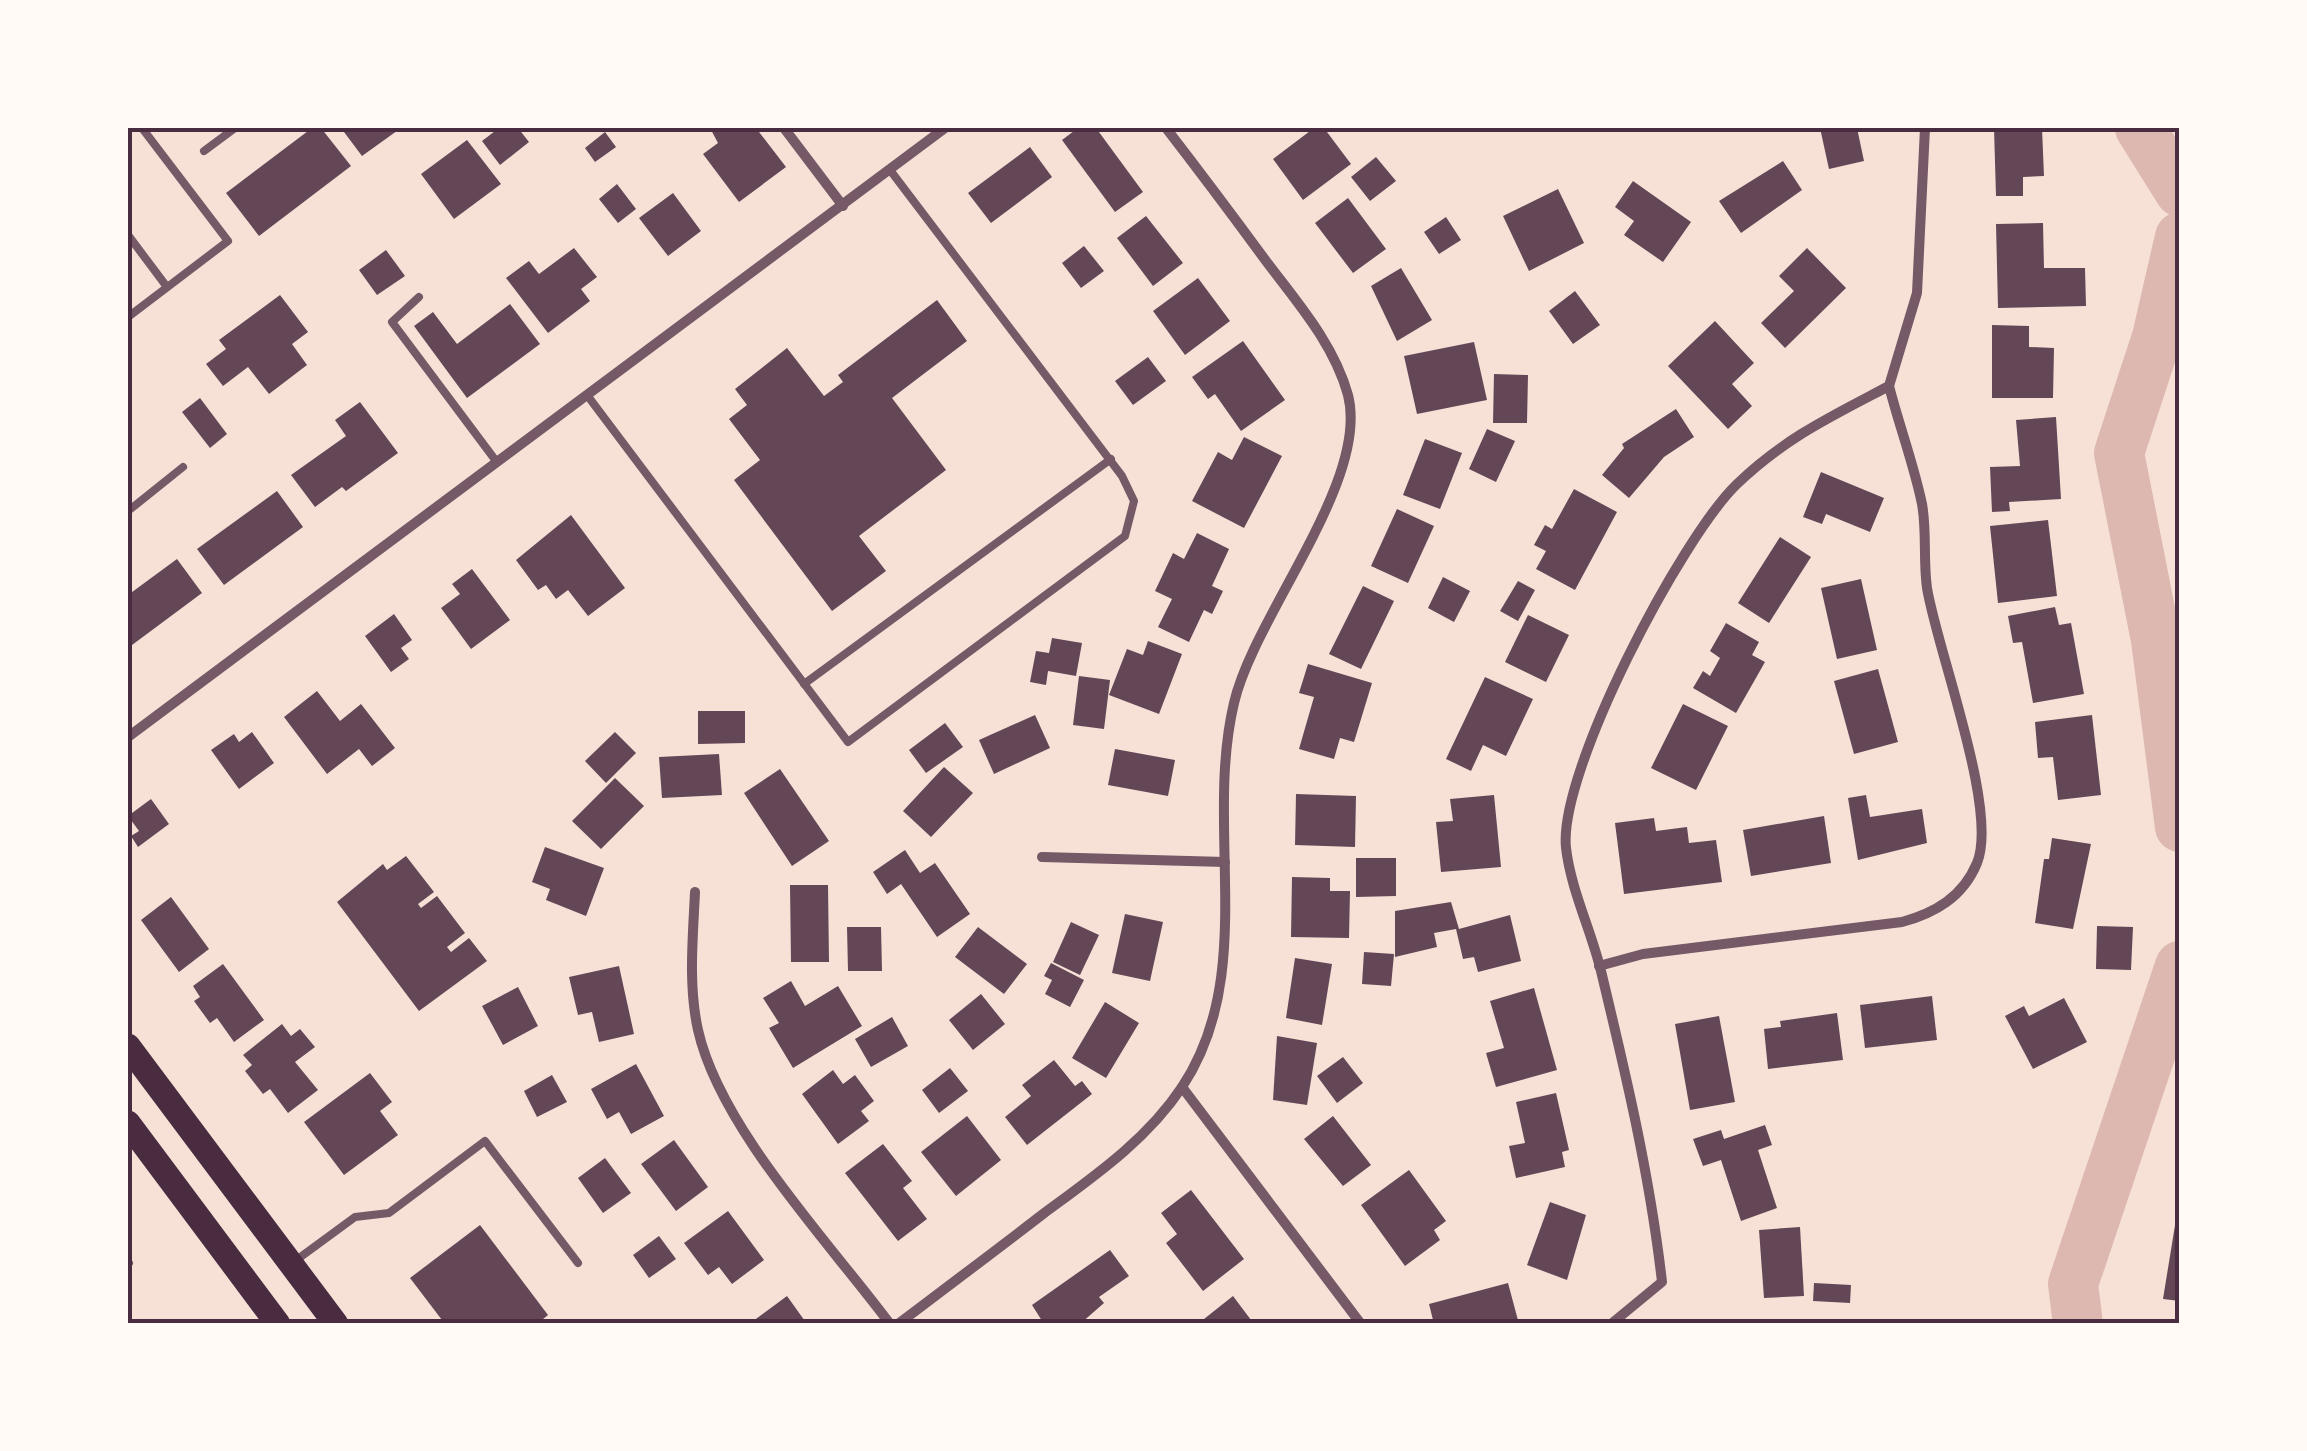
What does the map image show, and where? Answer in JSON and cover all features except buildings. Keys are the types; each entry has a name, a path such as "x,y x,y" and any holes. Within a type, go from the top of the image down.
{"main road":[{"path":"128,1046 336,1324"},
{"path":"128,1123 278,1324"}],"street":[{"path":"784,128 843,206"},
{"path":"128,738 945,128"},
{"path":"898,1324 1112,1163 1150,1127 1182,1087 1204,1046 1220,999 1227,758 1234,702 1334,489 1348,445 1349,398 1319,331 1166,128"},
{"path":"1599,966 1642,954 1902,922 1930,914 1948,902 1977,863 1981,843 1976,790 1927,588 1922,506 1888,386 1918,293 1925,128"},
{"path":"1611,1324 1662,1282 1650,1175 1599,966 1568,859 1568,806 1579,766 1692,540 1736,485 1788,438 1888,386"},
{"path":"1042,857 1225,862"},
{"path":"694,892 693,995 698,1027 717,1086 746,1134 890,1324"},
{"path":"1182,1087 1361,1324"}],"lane":[{"path":"128,317 228,241 142,128"},
{"path":"204,151 235,128"},
{"path":"587,395 848,742 1125,536 1134,501 1111,460 890,170"},
{"path":"128,235 167,287"},
{"path":"419,297 392,322 496,461"},
{"path":"804,684 1111,460"},
{"path":"128,511 183,467"},
{"path":"291,1264 356,1217 389,1214 484,1141 578,1263"}],"waterway":[{"path":"2140,128 2180,192"},
{"path":"2180,237 2157,337 2119,453 2156,640 2180,827"},
{"path":"2078,1324 2073,1284 2180,966"}]}
